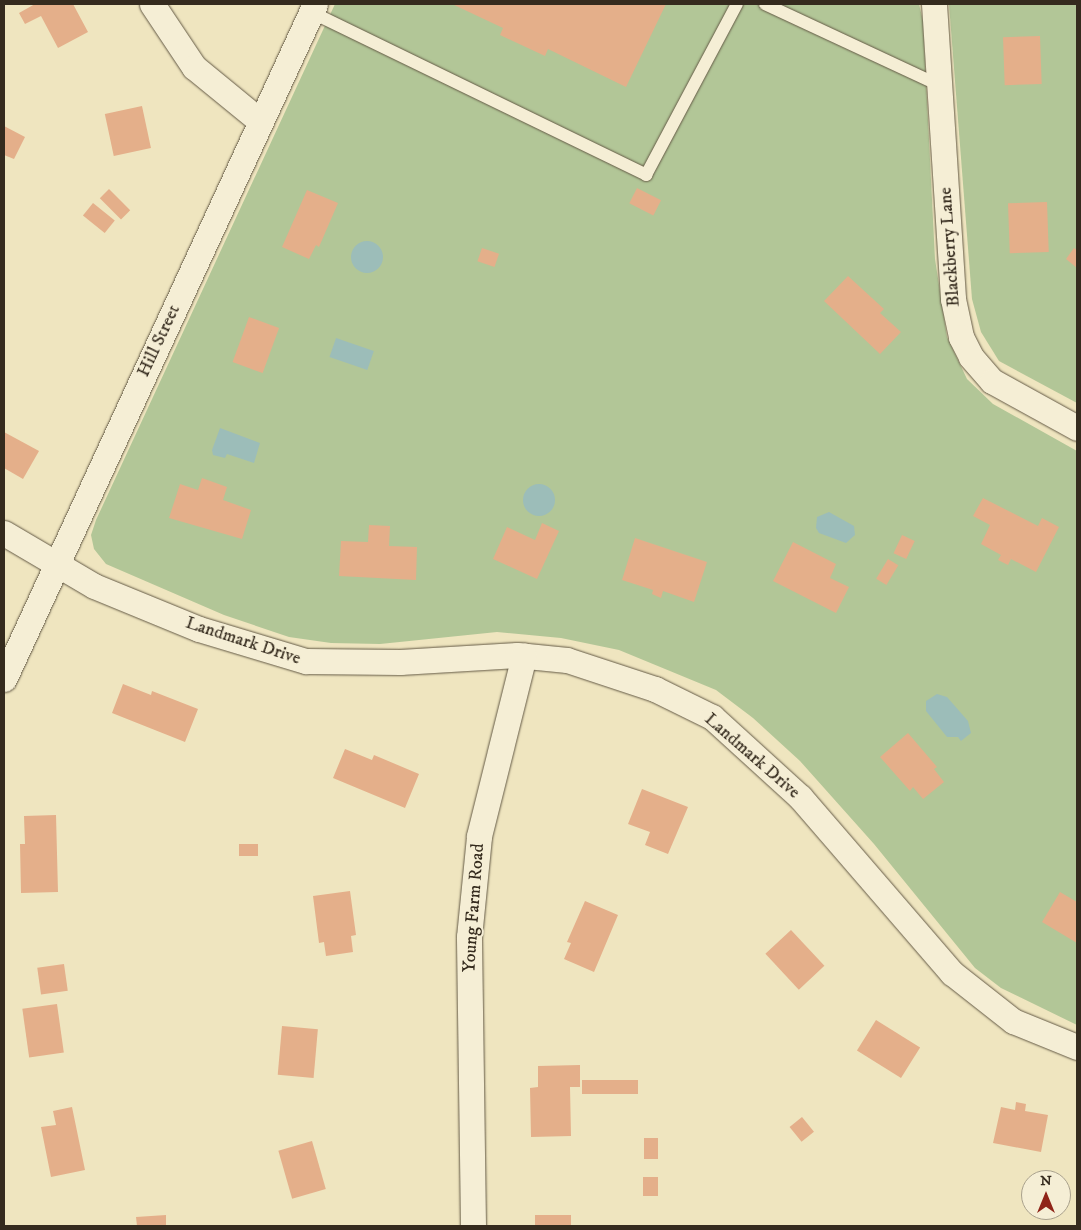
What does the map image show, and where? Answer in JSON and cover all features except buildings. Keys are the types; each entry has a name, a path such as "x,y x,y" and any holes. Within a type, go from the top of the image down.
{"street":[{"path":"152,4 194,67 260,121"},
{"name":"Blackberry Lane","path":"934,4 953,299 961,337 971,357 992,381 1006,392 1077,428"},
{"name":"Hill Street","path":"4,678 313,8"},
{"name":"Landmark Drive","path":"4,533 94,586 199,629 306,661 400,662 457,657 524,656 567,660 624,677 712,718 800,797 952,973 1013,1021 1077,1047"},
{"name":"Young Farm Road","path":"473,1226 469,937 479,836 524,656"}],"lane":[{"path":"313,8 646,175 737,4"},
{"path":"765,4 939,85"}],"green space":[{"path":"335,4 919,4 923,21 935,259 947,337 967,379 993,404 1077,451 1077,1025 1001,988 975,968 874,844 800,761 753,718 716,690 619,650 561,638 497,632 380,644 331,643 289,637 224,615 106,564 94,549 91,535 96,520"},
{"path":"949,4 1077,4 1077,403 999,361 981,332 972,299"}],"water":[{"path":"367,241 379,245 383,257 379,269 367,273 355,269 351,257 355,245"},
{"path":"336,338 374,351 367,370 329,357"},
{"path":"220,428 260,443 254,463 227,454 225,458 213,455 212,450"},
{"path":"539,484 545,485 550,489 554,494 554,506 550,511 545,515 539,516 533,515 528,511 524,506 523,500 524,494 528,489 533,485"},
{"path":"829,512 854,526 855,535 846,543 819,533 816,528 817,517"},
{"path":"937,694 947,697 968,721 971,733 961,741 958,737 947,737 926,711 926,701"}]}
